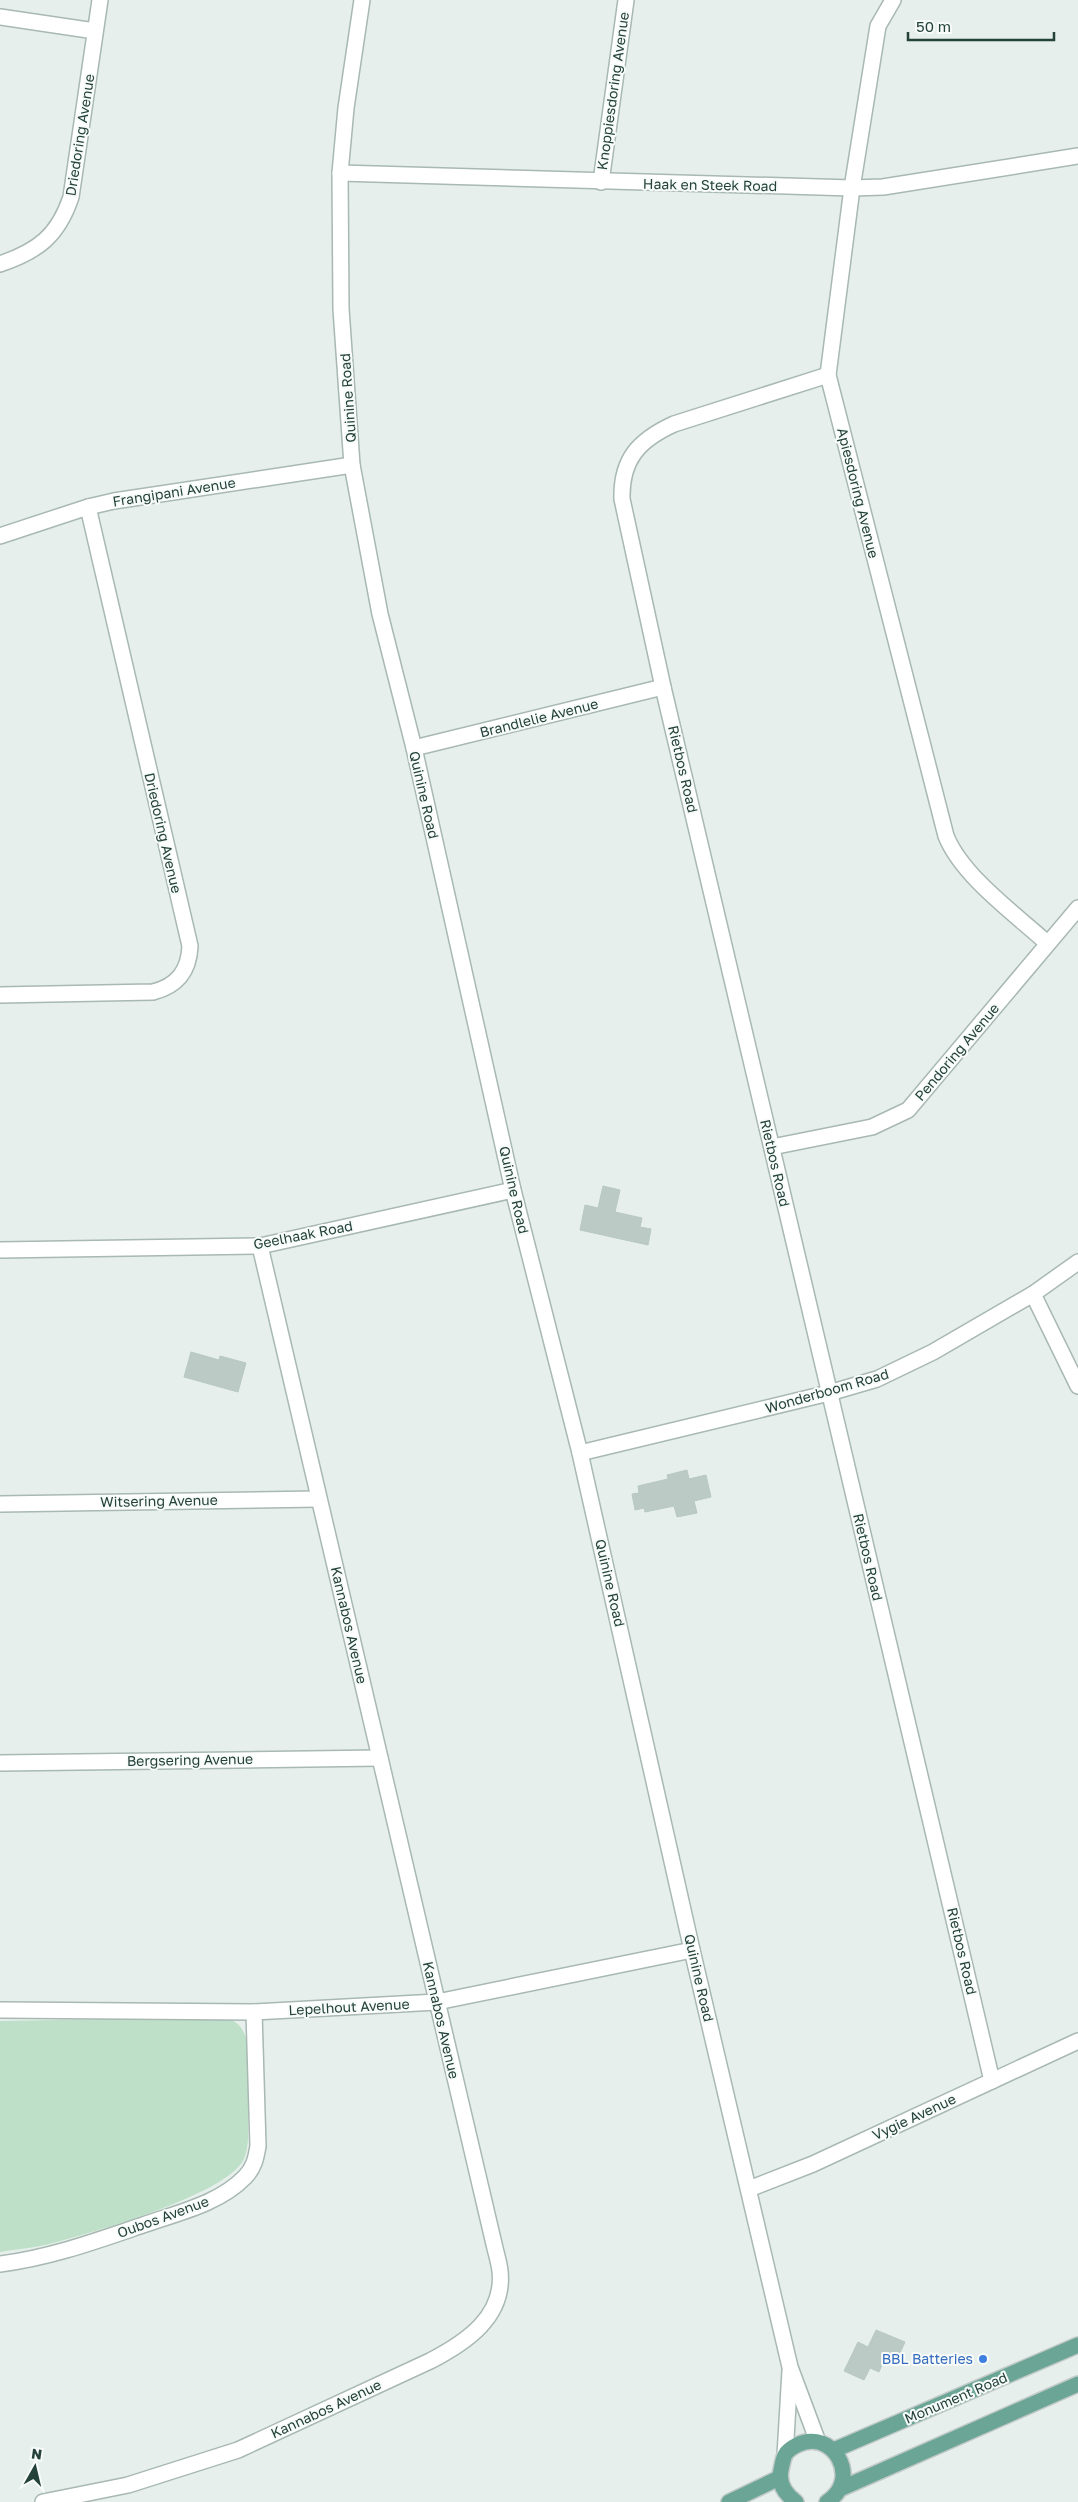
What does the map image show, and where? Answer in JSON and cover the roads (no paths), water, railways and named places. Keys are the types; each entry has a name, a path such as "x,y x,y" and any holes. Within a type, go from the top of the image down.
{"main road":[{"name":"Monument Road","path":"834,2450 1078,2345"},
{"path":"827,2502 840,2489 1075,2388"},
{"path":"796,2502 782,2488 779,2478 785,2455 799,2444 818,2442 834,2450 842,2462 844,2476 840,2489"},
{"path":"729,2502 779,2478"}],"street":[{"name":"Driedoring Avenue","path":"0,264 25,255 42,244 54,232 65,215 71,197 100,0"},
{"name":"Quinine Road","path":"362,0 346,108 340,173 341,309 352,465 380,614 414,748 513,1190 580,1453 692,1950 790,2367 818,2442"},
{"name":"Knoppiesdoring Avenue","path":"601,182 626,0"},
{"name":"Apiesdoring Avenue","path":"893,0 878,26 852,188 828,375 951,850 971,874 1048,943"},
{"path":"0,17 95,32"},
{"name":"Haak en Steek Road","path":"340,173 852,188 883,187 1078,156"},
{"name":"Rietbos Road","path":"828,375 674,424 654,433 631,455 621,483 622,499 663,687 992,2081"},
{"name":"Frangipani Avenue","path":"0,536 88,507 136,497 352,465"},
{"name":"Driedoring Avenue","path":"0,995 153,992 169,987 182,976 190,958 188,940 88,507"},
{"name":"Brandlelie Avenue","path":"414,748 663,687"},
{"name":"Pendoring Avenue","path":"772,1147 872,1127 908,1110 1078,908"},
{"name":"Geelhaak Road","path":"0,1250 260,1246 513,1190"},
{"name":"Kannabos Avenue","path":"43,2502 128,2485 238,2450 430,2361 468,2339 480,2327 498,2300 500,2272 260,1246"},
{"name":"Wonderboom Road","path":"580,1453 829,1393 896,1372 1033,1294 1078,1262"},
{"path":"1033,1294 1078,1386"},
{"name":"Witsering Avenue","path":"0,1504 318,1499"},
{"name":"Bergsering Avenue","path":"0,1763 380,1758"},
{"name":"Lepelhout Avenue","path":"0,2010 254,2012 437,2002 692,1950"},
{"name":"Oubos Avenue","path":"0,2264 71,2249 204,2204 225,2193 247,2175 256,2161 258,2146 254,2012"},
{"name":"Vygie Avenue","path":"749,2189 813,2164 1078,2041"},
{"name":"Quinine Road","path":"785,2455 790,2367"}],"place":[{"name":"BBL Batteries","path":"983,2359"}]}
